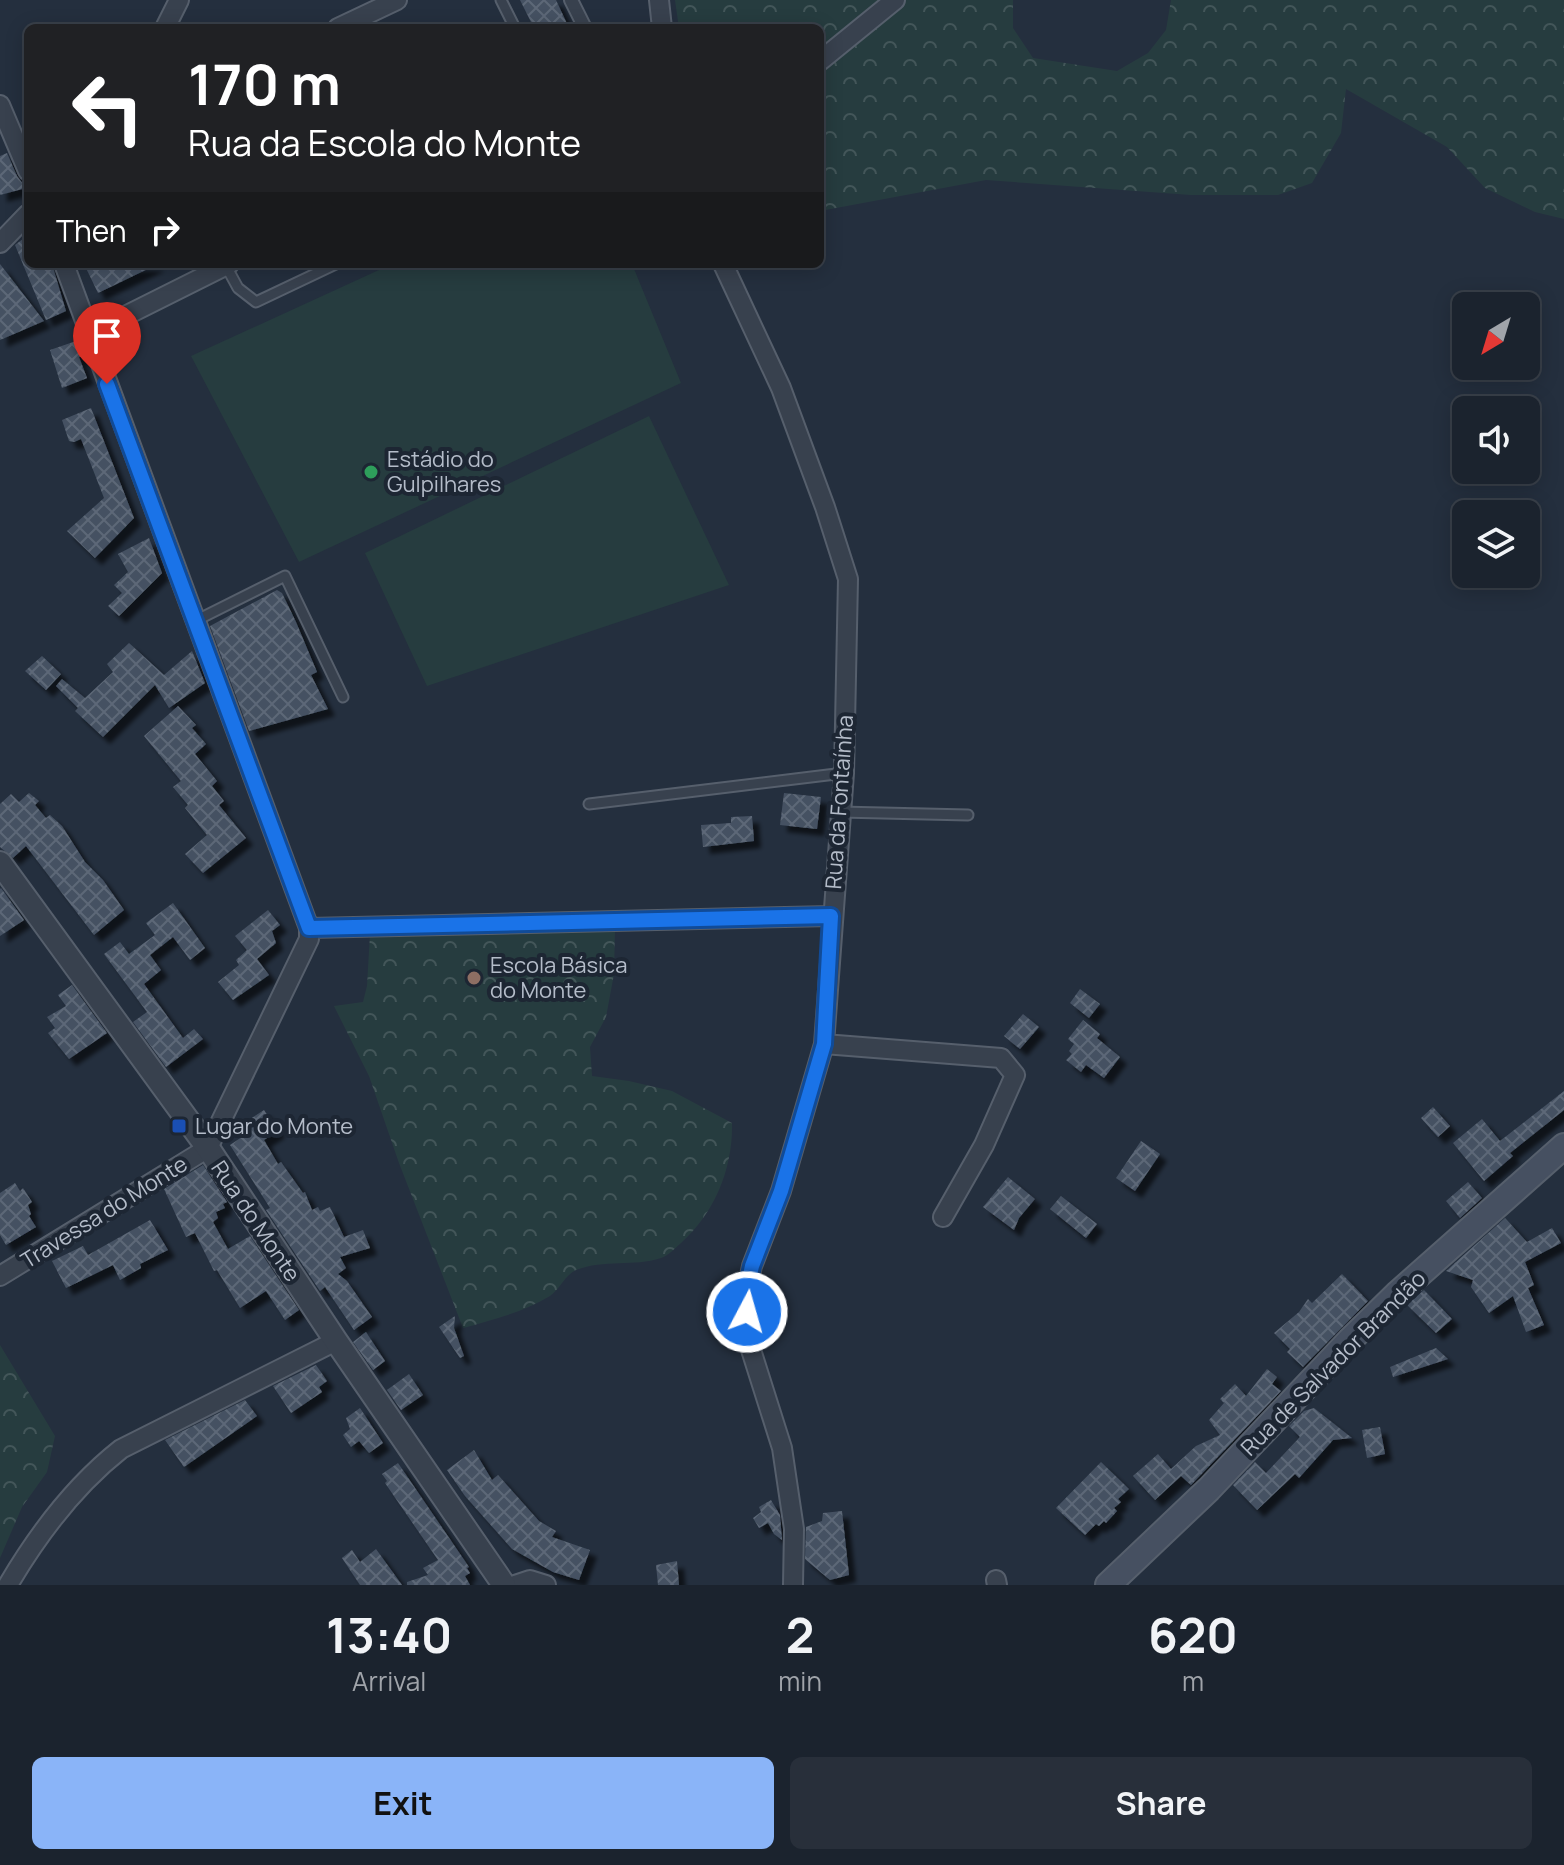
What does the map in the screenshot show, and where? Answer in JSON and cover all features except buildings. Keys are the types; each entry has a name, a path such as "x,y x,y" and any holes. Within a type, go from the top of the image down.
{"main road":[{"name":"Rua de Salvador Brandão","path":"1108,1585 1209,1489 1397,1294 1563,1151"}],"street":[{"path":"167,24 179,0"},
{"path":"368,22 397,0"},
{"path":"571,0 583,24"},
{"path":"659,0 662,24"},
{"path":"824,58 895,0"},
{"path":"0,105 24,162"},
{"path":"0,243 24,218"},
{"path":"65,268 309,928 307,945 208,1148"},
{"path":"89,334 221,268"},
{"name":"Rua da Fontaínha","path":"725,268 781,388 848,579 844,773 831,916 824,1044 781,1191 752,1266 747,1289 746,1334 782,1448 792,1515 796,1572 793,1585"},
{"name":"Rua do Monte","path":"0,863 208,1148 504,1585"},
{"path":"309,928 831,916"},
{"path":"824,1044 1001,1058 1015,1075 984,1145 943,1217"},
{"name":"Travessa do Monte","path":"0,1276 208,1148"},
{"path":"8,1585 72,1493 94,1470 121,1449 336,1341"},
{"path":"515,1585 530,1580 546,1585"}],"lane":[{"path":"501,0 513,24"},
{"path":"228,268 238,288 256,302 328,268"},
{"path":"195,621 285,576 343,697"},
{"path":"589,804 844,773"},
{"path":"840,812 968,815"}],"green space":[{"path":"675,0 1013,0 1013,28 1033,58 1117,71 1148,53 1166,30 1171,0 1564,0 1564,219 1535,212 1485,188 1447,147 1346,89 1341,133 1312,183 1278,195 1191,195 986,180 824,210 824,24 678,24"},
{"name":"Estádio do Gulpilhares","path":"383,268 634,268 681,383 299,562 191,356"},
{"name":"Estádio do Gulpilhares","path":"649,416 729,585 427,686 365,553"},
{"path":"615,927 614,974 606,1017 590,1047 592,1076 672,1091 732,1123 729,1157 720,1189 693,1231 664,1257 576,1270 554,1293 540,1302 463,1328 369,1076 334,1006 363,1002 370,934"},
{"path":"0,1345 55,1436 47,1472 22,1507 0,1558"}],"place":[{"name":"Estádio do Gulpilhares","path":"371,472"},
{"name":"Escola Básica do Monte","path":"474,978"},
{"name":"Lugar do Monte","path":"179,1126"}],"route":[{"path":"107,384 309,928 831,916 829,1001 824,1044 781,1191 752,1266 747,1289 747,1312"}]}
